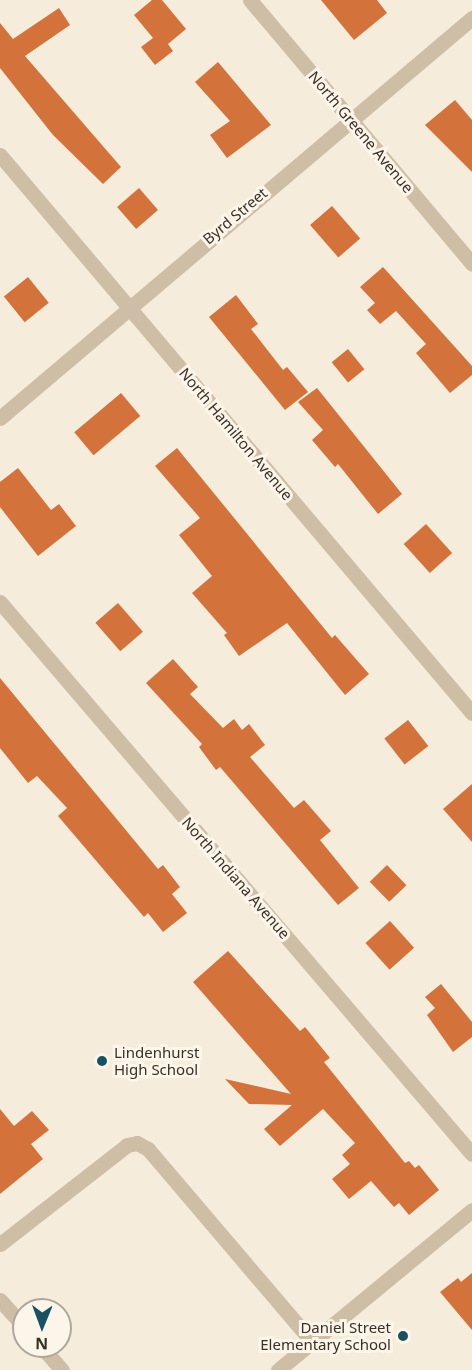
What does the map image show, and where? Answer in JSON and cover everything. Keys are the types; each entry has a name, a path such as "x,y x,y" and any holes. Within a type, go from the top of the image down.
{"street":[{"name":"North Greene Avenue","path":"250,0 472,264"},
{"name":"Byrd Street","path":"0,418 350,118 472,18"},
{"name":"North Hamilton Avenue","path":"0,155 472,713"},
{"name":"North Indiana Avenue","path":"0,602 472,1154"},
{"path":"0,1244 127,1144 137,1143 148,1149 312,1342"},
{"path":"278,1370 295,1365 312,1342 472,1210"},
{"path":"0,1300 12,1314"},
{"path":"51,1358 62,1370"}],"building":[{"path":"152,0 162,0 186,29 168,44 173,51 155,65 141,47 153,38 134,15"},
{"path":"321,0 377,0 387,13 354,40"},
{"path":"59,8 70,25 25,56 121,167 103,184 53,135 0,68 0,23 13,39"},
{"path":"218,62 271,125 227,158 210,135 230,121 195,82"},
{"path":"455,100 472,120 472,172 425,125"},
{"path":"139,188 158,210 136,229 117,207"},
{"path":"332,206 360,238 338,257 310,225"},
{"path":"383,267 472,366 472,375 450,393 416,353 426,344 396,311 380,324 367,310 375,303 360,287"},
{"path":"28,277 49,303 25,322 4,297"},
{"path":"236,295 258,324 251,329 283,370 287,367 308,392 285,410 209,317"},
{"path":"348,349 364,369 348,382 332,362"},
{"path":"317,388 402,494 378,514 338,464 335,467 312,440 323,430 298,402"},
{"path":"121,393 140,416 94,455 74,432"},
{"path":"177,448 332,638 335,635 369,674 345,695 287,623 239,656 224,635 227,633 192,593 212,576 179,535 200,518 155,466"},
{"path":"18,468 51,510 59,504 76,526 38,556 0,507 0,482"},
{"path":"426,524 452,553 430,573 404,544"},
{"path":"118,603 143,632 120,651 95,623"},
{"path":"173,659 198,687 190,694 223,728 234,719 242,730 249,724 265,745 250,757 294,808 304,800 331,831 320,840 359,888 338,905 220,767 216,770 199,747 202,744 146,683"},
{"path":"0,678 158,869 163,865 180,887 172,894 187,913 163,932 148,913 144,917 58,816 67,808 37,776 28,783 0,748"},
{"path":"408,720 428,746 405,764 384,738"},
{"path":"472,784 472,842 443,809"},
{"path":"387,865 406,885 389,902 370,882"},
{"path":"390,921 414,948 390,970 365,943"},
{"path":"228,951 300,1031 305,1027 330,1058 324,1062 405,1163 409,1161 415,1168 419,1165 439,1190 409,1215 399,1203 394,1207 371,1181 349,1199 332,1179 350,1164 342,1155 355,1143 323,1109 280,1146 264,1129 292,1105 249,1104 225,1079 291,1094 193,982"},
{"path":"441,984 472,1022 472,1037 453,1052 427,1015 435,1008 425,997"},
{"path":"0,1109 14,1126 32,1111 49,1130 31,1144 43,1159 0,1194"},
{"path":"472,1273 472,1330 440,1292 458,1278 461,1282"}],"place":[{"name":"Lindenhurst High School","path":"102,1061"},
{"name":"Daniel Street Elementary School","path":"403,1336"}]}
